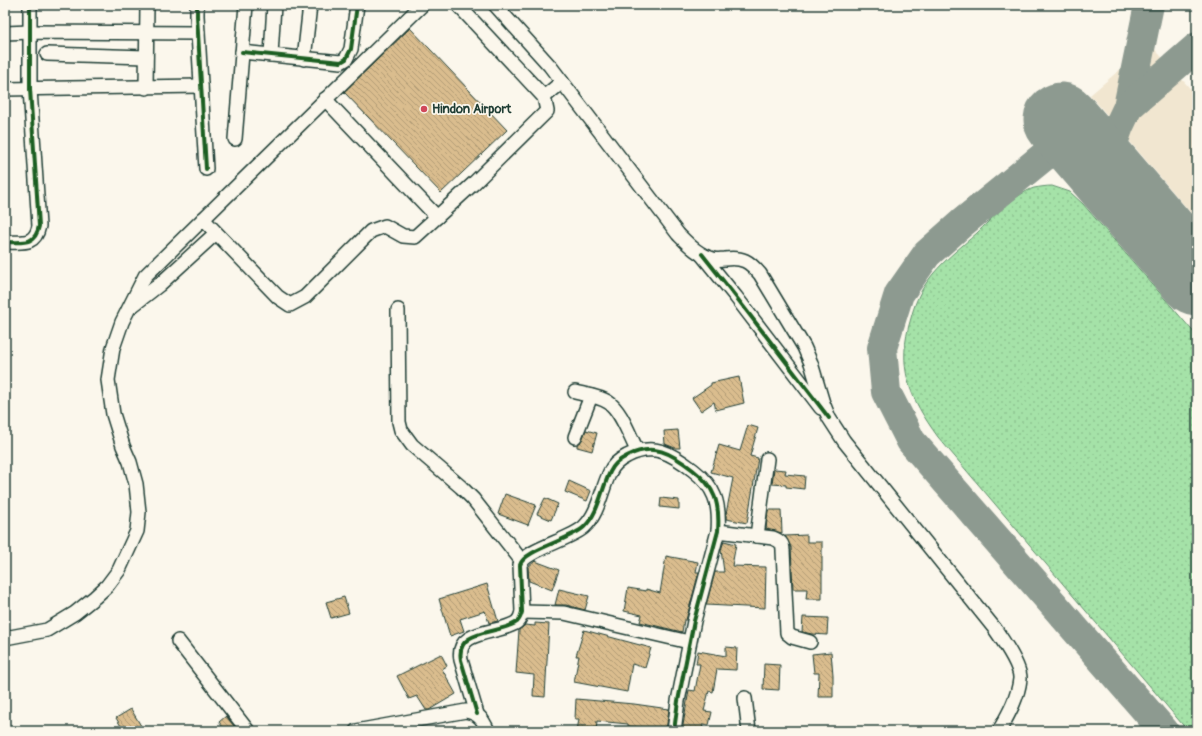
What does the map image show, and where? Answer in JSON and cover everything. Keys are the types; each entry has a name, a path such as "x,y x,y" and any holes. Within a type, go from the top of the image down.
{"street":[{"path":"5,242 24,243 33,240 39,226 30,89 30,5"},
{"path":"146,88 147,5"},
{"path":"197,5 206,169"},
{"path":"236,139 246,5"},
{"path":"271,55 274,5"},
{"path":"304,59 310,5"},
{"path":"242,52 341,62 346,59 351,49 357,5"},
{"path":"5,638 47,630 75,614 107,586 119,570 137,531 139,512 136,484 113,414 108,380 113,348 122,322 145,276 422,5"},
{"path":"203,219 278,297 290,306 305,297 371,231 385,226 403,236 415,237 473,184 547,111 544,97 458,5"},
{"path":"495,5 550,66 678,234 690,247 714,260 734,258 744,260 752,265 760,274 804,347 811,363 829,418"},
{"path":"5,33 198,33"},
{"path":"47,54 146,57"},
{"path":"544,97 562,82"},
{"path":"5,89 201,86"},
{"path":"325,99 437,217"},
{"path":"129,308 158,285 216,233"},
{"path":"702,254 829,418 844,441 990,622 1011,652 1020,677 1014,704 999,731"},
{"path":"398,310 399,422 401,430 412,445 473,499 521,560 522,612 520,618 516,623 474,636 466,641 459,652 460,660 477,714 484,721 488,731"},
{"path":"575,392 609,402 617,411 637,450"},
{"path":"575,437 591,396"},
{"path":"521,560 583,528 591,519 610,472 615,464 622,458 637,450 659,450 682,462 710,485 717,502 719,520 718,531 697,606 689,642 674,731"},
{"path":"757,536 767,459"},
{"path":"718,531 773,538 780,541 783,545 787,633 792,637 810,642"},
{"path":"522,612 564,614 689,642"},
{"path":"178,641 248,731"},
{"path":"745,698 749,731"},
{"path":"356,731 466,711 477,714"}],"shaded area":[{"path":"1150,44 1197,96 1197,220 1090,95"}],"green space":[{"path":"1052,186 1070,192 1083,204 1197,336 1197,731 1188,731 938,437 919,408 908,381 905,367 905,352 912,313 915,304 932,275 944,262 1011,201 1034,188"}],"building":[{"name":"Hindon Airport","path":"410,28 507,130 441,193 344,92"},
{"path":"739,377 744,403 716,410 714,402 701,411 692,398 711,385 711,383"},
{"path":"748,425 758,428 750,456 758,458 747,523 726,519 733,478 711,472 719,445 740,451"},
{"path":"586,430 597,433 592,451 577,447 577,444 582,440"},
{"path":"678,430 680,448 675,448 665,444 664,431"},
{"path":"774,469 786,470 785,474 805,476 804,489 772,484"},
{"path":"569,481 591,491 587,501 565,492"},
{"path":"505,494 536,505 528,525 498,514"},
{"path":"545,498 558,504 551,520 537,514"},
{"path":"661,498 679,500 679,509 660,507"},
{"path":"768,510 781,510 782,533 766,529"},
{"path":"807,535 807,542 822,542 822,599 806,599 807,589 793,589 791,547 785,536"},
{"path":"724,541 736,544 732,566 766,567 765,608 706,605 715,572 724,572 721,550"},
{"path":"666,556 698,562 696,572 699,572 686,620 684,620 682,632 640,622 642,615 624,611 628,588 646,591 646,589 660,593"},
{"path":"535,561 559,570 552,590 529,581 528,567"},
{"path":"487,584 498,621 489,623 485,611 460,619 464,631 450,636 439,599"},
{"path":"559,589 589,596 585,610 566,605 555,605"},
{"path":"344,597 349,613 331,618 326,602"},
{"path":"803,617 828,618 827,635 802,632"},
{"path":"535,623 549,624 545,697 533,696 534,675 516,673 519,630 525,625 535,626"},
{"path":"584,630 651,648 645,668 632,664 627,692 574,682 579,656 576,656"},
{"path":"726,647 737,648 736,670 717,669 713,692 709,691 704,711 712,712 709,725 703,724 702,731 682,731 689,690 695,691 700,664 696,664 698,651 726,656"},
{"path":"831,652 833,697 818,697 819,673 814,673 812,654"},
{"path":"441,654 447,666 442,669 456,694 429,710 426,710 417,696 409,699 397,676"},
{"path":"764,664 780,665 779,690 763,689"},
{"path":"576,699 634,704 669,709 666,731 628,726 628,724 597,721 596,731 577,731 579,719 575,719"},
{"path":"131,709 144,731 124,731 116,718"},
{"path":"226,716 238,731 226,731 219,722"}],"taxiway":[{"path":"1128,107 1149,5"},
{"path":"1131,201 1119,180 1113,159 1113,143 1119,126 1128,107 1197,47"},
{"path":"1102,168 1087,158 1070,151 1056,151 1050,153 1043,157 962,223 927,254 899,294 882,348 886,392 911,441 1164,731"}],"runway":[{"path":"1061,120 1197,278"}],"cycle path":[{"path":"5,242 27,242 34,237 39,226 30,89 30,5"},
{"path":"197,5 206,169"},
{"path":"242,52 341,62 346,59 351,49 357,5"},
{"path":"702,254 829,418"},
{"path":"477,714 461,660 461,650 465,642 471,637 500,629 517,622 522,612 520,565 523,560 538,550 569,536 584,527 593,515 611,469 619,461 636,452 654,450 669,454 700,476 711,489 717,504 718,512 718,531 694,621 678,701 674,731"}],"place":[{"name":"Hindon Airport","path":"424,109"}]}
